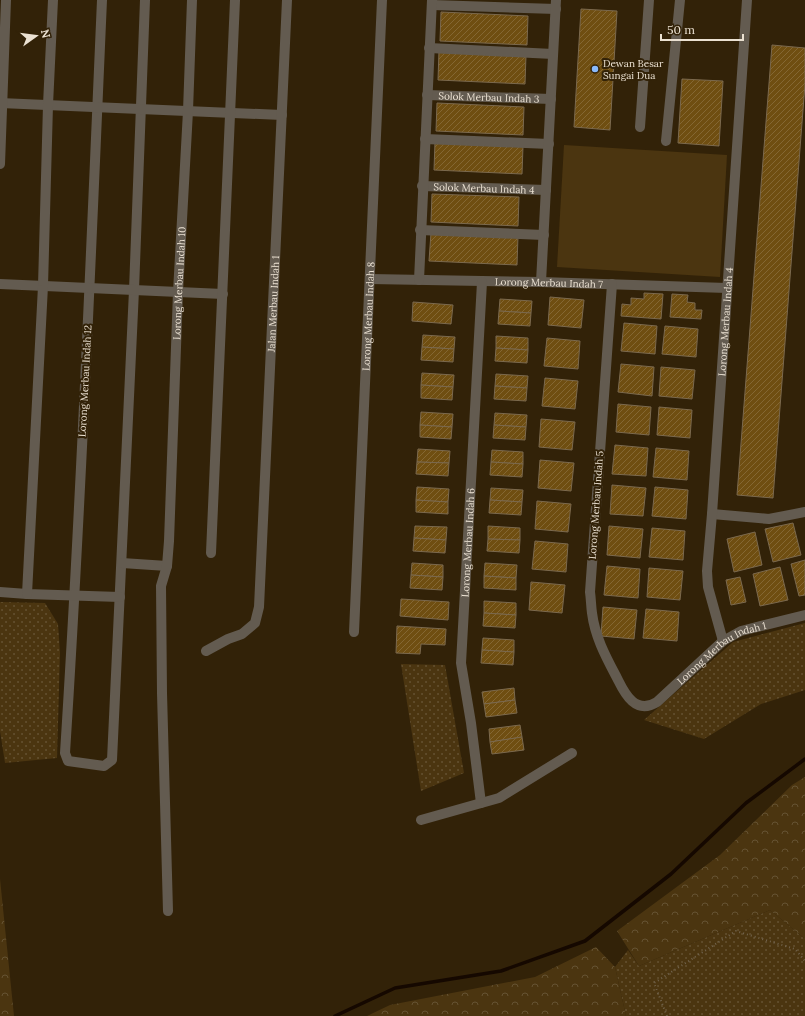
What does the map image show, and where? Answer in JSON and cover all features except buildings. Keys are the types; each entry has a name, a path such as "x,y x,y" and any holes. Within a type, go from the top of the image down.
{"street":[{"path":"0,164 1,103 6,0"},
{"path":"27,594 43,286 48,105 53,0"},
{"name":"Lorong Merbau Indah 12","path":"102,0 75,596 65,754 68,761 104,766 112,760 120,597"},
{"path":"0,592 120,597 146,0"},
{"name":"Lorong Merbau Indah 10","path":"168,912 162,693 161,586 167,566 192,0"},
{"path":"211,553 235,0"},
{"name":"Jalan Merbau Indah 1","path":"206,651 228,639 242,634 255,623 259,607 287,0"},
{"name":"Lorong Merbau Indah 8","path":"354,632 382,0"},
{"path":"640,127 649,0"},
{"path":"666,141 680,0"},
{"name":"Lorong Merbau Indah 4","path":"723,641 708,587 707,571 747,0"},
{"path":"419,280 422,186 432,2 556,4 541,282"},
{"path":"429,48 553,54"},
{"name":"Solok Merbau Indah 3","path":"427,95 551,98"},
{"path":"1,103 282,115"},
{"path":"425,139 548,144"},
{"name":"Solok Merbau Indah 4","path":"422,186 546,190"},
{"path":"420,230 544,235"},
{"name":"Lorong Merbau Indah 7","path":"370,279 541,282 727,288"},
{"name":"Lorong Merbau Indah 6","path":"481,803 471,723 461,664 482,282"},
{"path":"0,284 223,294"},
{"name":"Lorong Merbau Indah 5","path":"612,284 590,592 592,613 603,652 623,690 632,701 639,706 646,707"},
{"path":"712,514 769,519 805,512"},
{"path":"122,563 167,566"},
{"name":"Lorong Merbau Indah 1","path":"646,707 652,706 657,702 723,641 742,631 805,615"},
{"path":"422,820 499,798 572,753"}],"path":[{"path":"667,1016 654,983 736,931 795,949 805,961"}],"green space":[{"path":"564,145 727,155 720,277 557,267"},
{"path":"0,602 45,603 58,624 60,653 57,758 5,763 0,731"},
{"path":"805,623 805,690 761,704 704,739 644,720 733,642"},
{"path":"401,664 445,665 464,773 421,791"},
{"path":"805,777 805,939 770,910 639,966 617,931 720,855 792,785"},
{"path":"0,879 14,1016 0,1016"},
{"path":"770,910 805,939 805,1016 626,1016 615,967 628,950 639,966"},
{"path":"596,947 615,967 626,1016 367,1016 390,1005 535,977"}],"waterway":[{"path":"335,1016 395,988 501,971 585,941 671,874 746,803 805,759"}],"place":[{"name":"Dewan Besar Sungai Dua","path":"595,69"}]}
